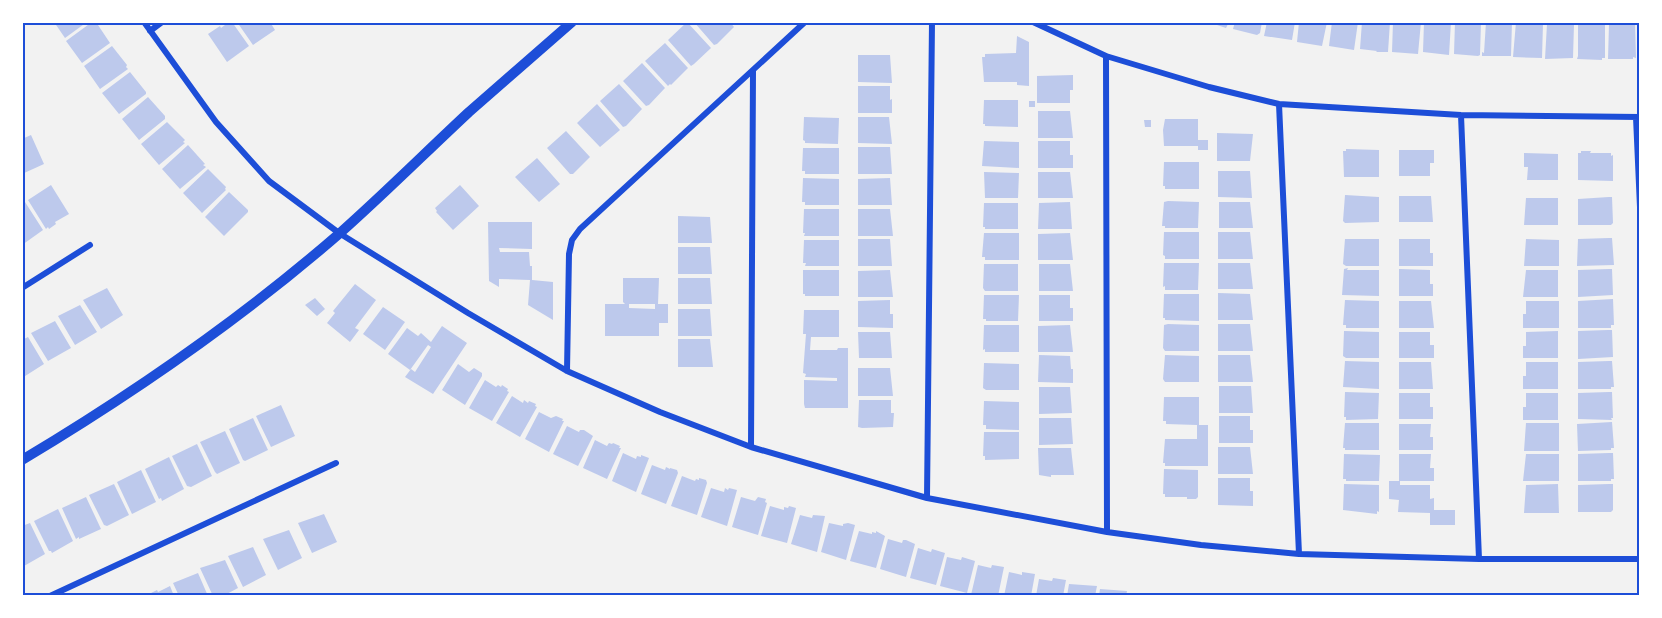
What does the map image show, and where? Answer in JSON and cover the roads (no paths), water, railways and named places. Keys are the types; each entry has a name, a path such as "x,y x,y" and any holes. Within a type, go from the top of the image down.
{"street":[{"path":"144,22 216,122 269,181 339,233 468,313 567,370 660,412 751,447 927,498 1107,532 1200,546 1299,554 1479,559 1640,559"},
{"path":"150,31 162,22"},
{"path":"22,460 99,413 185,355 339,233 572,22"},
{"path":"567,370 569,254 572,240 580,229 805,22"},
{"path":"927,498 932,22"},
{"path":"1033,22 1106,56 1209,87 1279,104 1461,115 1638,117 1640,207"},
{"path":"1106,56 1107,532"},
{"path":"751,447 753,71"},
{"path":"1279,104 1299,554"},
{"path":"1461,115 1479,559"},
{"path":"22,288 90,245"},
{"path":"50,596 336,463"}]}
